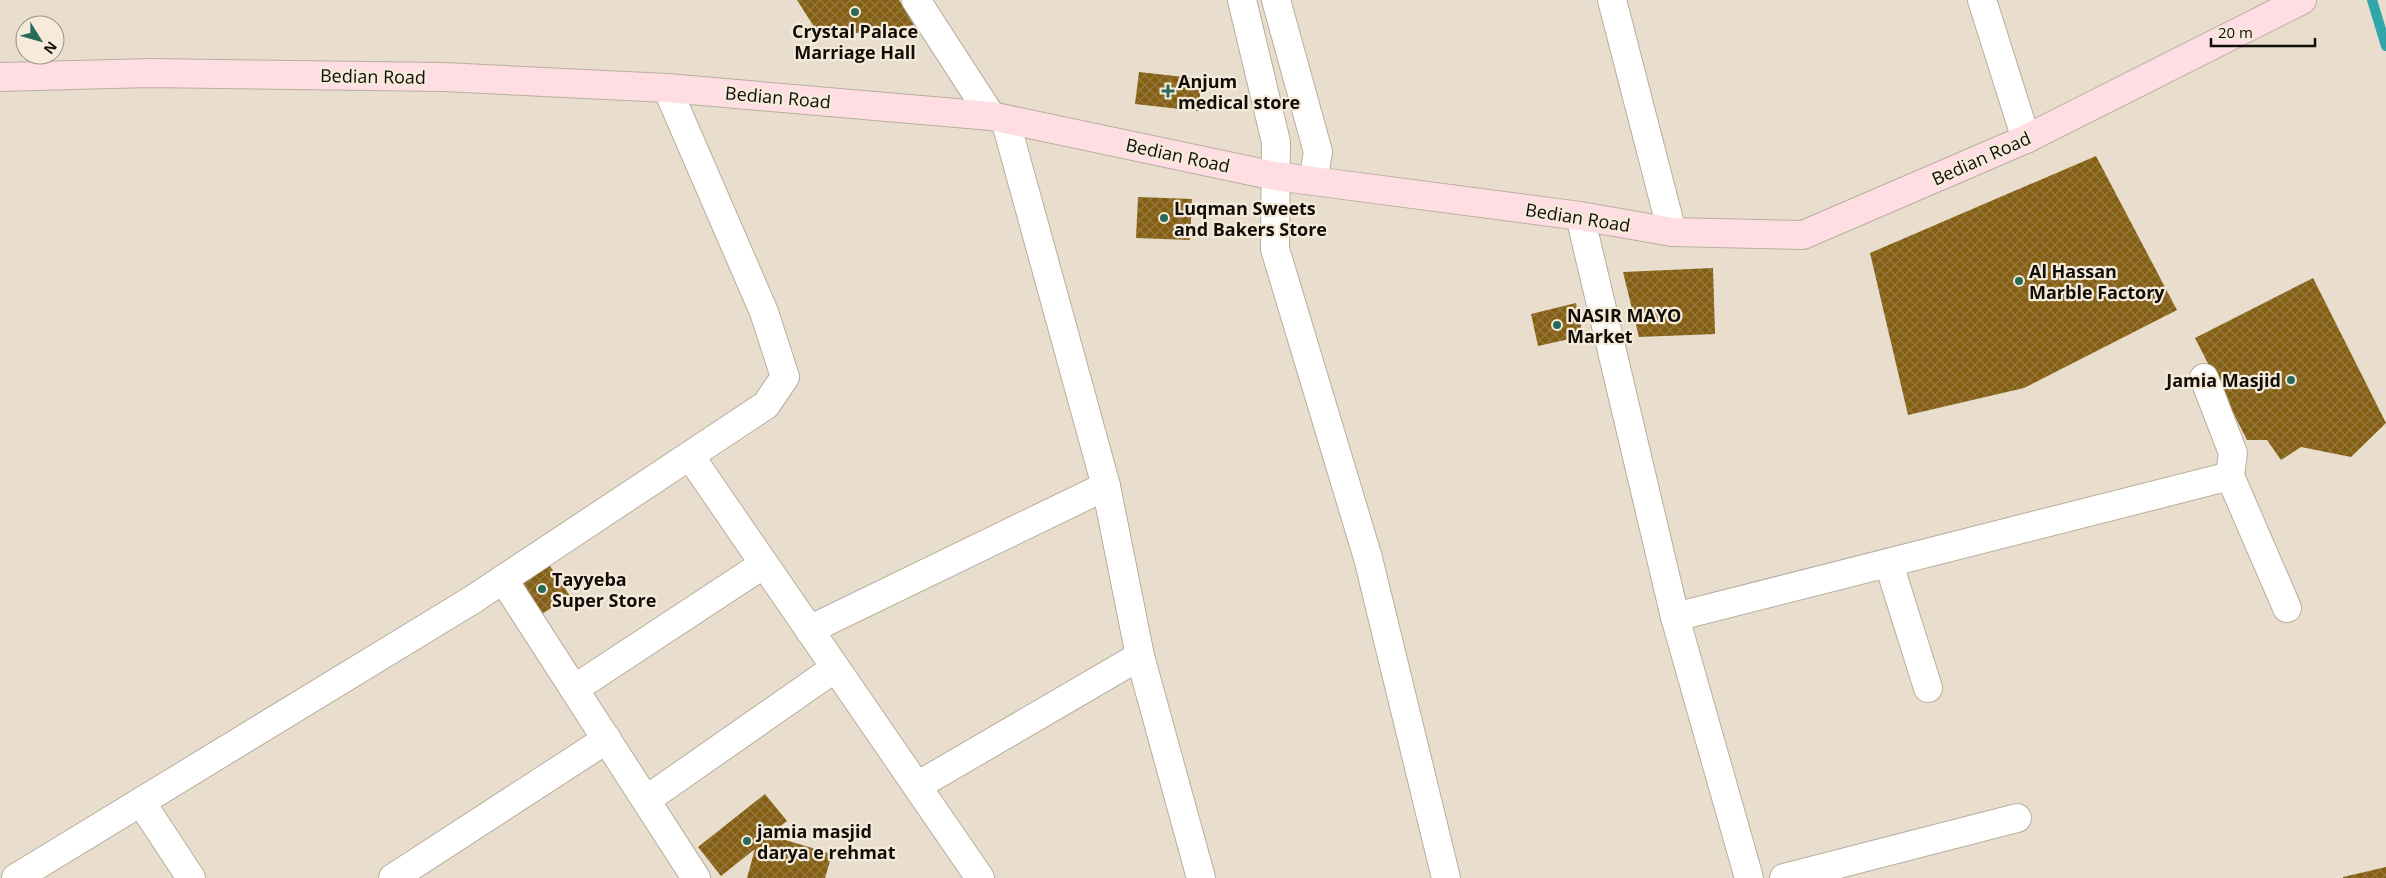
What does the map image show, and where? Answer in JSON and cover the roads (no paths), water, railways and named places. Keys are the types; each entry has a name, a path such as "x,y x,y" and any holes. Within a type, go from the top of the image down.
{"main road":[{"name":"Bedian Road","path":"0,77 149,73 444,77 667,88 998,118 1275,176 1580,216 1672,232 1804,235 2026,139 2302,0"}],"street":[{"path":"916,0 998,118 1106,486 1140,656 1201,878"},
{"path":"1242,0 1276,142 1275,249 1368,558 1446,878"},
{"path":"1276,0 1318,152 1313,181"},
{"path":"1612,0 1672,232"},
{"path":"1982,0 2026,139"},
{"path":"16,878 503,579 766,405 785,378 764,312 667,88"},
{"path":"1580,216 1675,618 1749,878"},
{"path":"2204,378 2233,453 2230,476 2287,608"},
{"path":"690,456 980,878"},
{"path":"1675,618 2230,476"},
{"path":"809,630 1106,486"},
{"path":"574,689 764,564"},
{"path":"1889,564 1928,688"},
{"path":"503,579 696,878"},
{"path":"916,786 1140,656"},
{"path":"646,800 835,668"},
{"path":"393,878 606,739"},
{"path":"141,802 192,878"},
{"path":"1784,878 2017,818"}],"waterway":[{"path":"2372,0 2386,46"}],"place":[{"name":"Crystal Palace Marriage Hall","path":"855,12"},
{"name":"Anjum medical store","path":"1168,91"},
{"name":"Luqman Sweets and Bakers Store","path":"1164,218"},
{"name":"Al Hassan Marble Factory","path":"2019,281"},
{"name":"NASIR MAYO Market","path":"1557,325"},
{"name":"Jamia Masjid","path":"2291,380"},
{"name":"Tayyeba Super Store","path":"542,589"},
{"name":"jamia masjid darya e rehmat","path":"747,841"}]}
